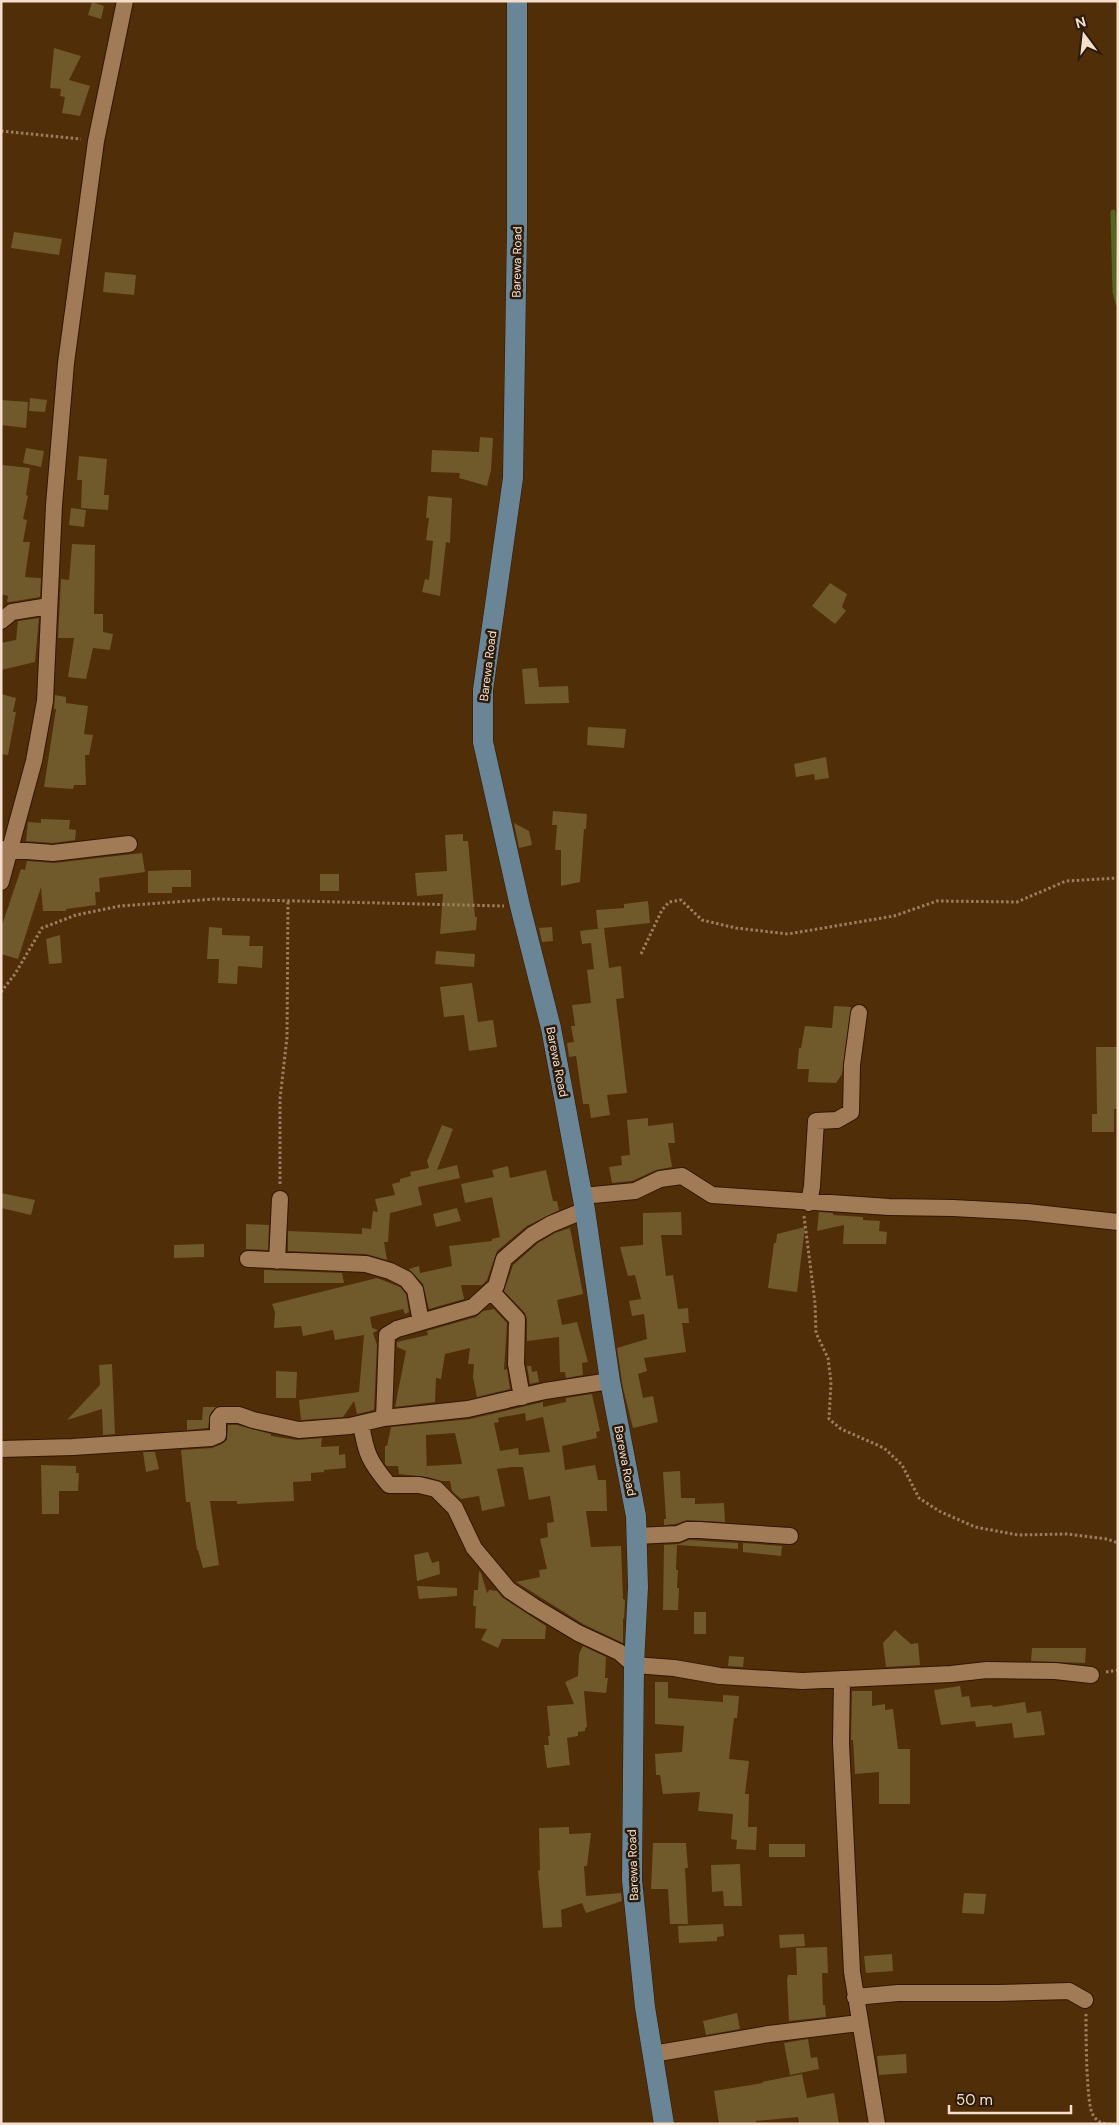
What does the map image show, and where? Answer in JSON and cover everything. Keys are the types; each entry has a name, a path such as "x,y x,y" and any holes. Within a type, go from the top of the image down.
{"main road":[{"name":"Barewa Road","path":"517,1 517,229 513,478 483,690 483,742 520,906 551,1028 584,1203 610,1381 636,1516 638,1587 634,1665 632,1880 646,2007 664,2124"}],"street":[{"path":"1,882 6,849 34,761 45,701 54,505 66,363 96,141 125,1"},
{"path":"1,621 12,612 49,606"},
{"path":"6,849 53,853 129,844"},
{"path":"809,1202 812,1186 816,1121 837,1120 851,1112 852,1065 859,1013"},
{"path":"384,1418 387,1335 397,1329 473,1307 496,1286 504,1259 525,1241 584,1203 634,1191 660,1179 682,1176 712,1195 889,1208 953,1208 1027,1212 1118,1222"},
{"path":"277,1260 280,1199"},
{"path":"248,1259 366,1264 390,1270 406,1279 415,1290 421,1322"},
{"path":"491,1291 517,1320 516,1364 522,1397"},
{"path":"1,1449 73,1448 211,1438 218,1435 218,1419 221,1415 239,1415 299,1430 350,1426 384,1418 468,1409 610,1381"},
{"path":"361,1424 366,1451 376,1469 389,1485 419,1485 436,1488 455,1508 474,1548 510,1590 578,1633 619,1652 634,1665 674,1668 720,1676 802,1681 987,1670 1055,1671 1091,1675"},
{"path":"636,1536 678,1534 687,1530 699,1530 790,1536"},
{"path":"842,1679 841,1743 848,1913 855,1996 877,2124"},
{"path":"855,1996 898,1993 1069,1991 1085,2000"},
{"path":"653,2054 769,2034 860,2023"}],"path":[{"path":"1,131 96,141"},
{"path":"641,954 662,910 669,902 681,900 702,920 736,928 788,934 894,916 937,901 1017,902 1066,881 1118,878"},
{"path":"280,1199 280,1099 288,1037 288,900"},
{"path":"1,992 15,974 42,928 76,915 120,906 176,901 288,900 520,906"},
{"path":"809,1202 803,1211 815,1303 816,1333 828,1358 831,1382 828,1419 841,1429 884,1448 902,1465 919,1498 939,1511 974,1527 1018,1535 1067,1534 1107,1539 1118,1543"},
{"path":"1085,2000 1092,2115 1099,2122 1106,2124"}],"building":[{"path":"92,2 104,6 101,19 88,15"},
{"path":"54,48 81,56 69,80 90,86 80,116 62,113 65,97 60,96 61,89 50,88"},
{"path":"14,232 62,239 59,255 11,248"},
{"path":"105,272 136,275 134,295 103,292"},
{"path":"30,398 47,400 45,412 29,411"},
{"path":"1,400 28,402 26,428 1,425"},
{"path":"480,437 493,438 491,470 487,486 459,478 460,473 431,472 432,450 479,452"},
{"path":"26,448 44,451 41,467 23,463"},
{"path":"79,456 107,459 104,495 109,495 108,510 81,508 82,480 77,480"},
{"path":"2,465 30,468 26,495 28,496 23,519 27,520 23,542 30,542 25,577 41,578 40,597 7,602 8,596 1,594"},
{"path":"428,496 452,498 450,543 446,542 440,596 422,592 425,579 429,580 433,541 426,540 429,518 426,518"},
{"path":"71,508 86,510 84,527 69,525"},
{"path":"72,544 95,545 94,614 103,614 103,632 113,634 110,650 93,648 86,679 68,677 74,638 58,638 61,579 69,580"},
{"path":"830,583 847,594 842,607 846,611 835,624 812,606"},
{"path":"39,618 35,662 1,670 1,643 16,640 18,621"},
{"path":"537,668 539,687 568,686 569,703 525,704 522,669"},
{"path":"1,694 16,698 13,712 16,712 8,755 1,754"},
{"path":"55,695 66,697 66,703 88,706 84,734 93,735 89,755 85,755 86,785 74,785 73,789 44,787 56,709 54,709"},
{"path":"588,727 626,729 624,748 587,745"},
{"path":"826,757 829,778 815,780 814,774 796,777 794,764"},
{"path":"553,811 587,814 580,882 561,886 561,850 555,850 557,825 552,825"},
{"path":"41,819 70,820 69,829 76,830 75,840 53,843 26,841 28,822 41,823"},
{"path":"514,823 529,831 532,845 519,848"},
{"path":"463,834 463,841 468,841 475,917 477,917 476,930 440,934 443,894 417,896 415,873 447,871 445,835"},
{"path":"142,853 145,872 99,878 100,892 95,892 96,905 66,909 66,911 43,911 41,887 18,959 1,954 1,928 21,869 25,870 27,861 54,863"},
{"path":"191,870 191,887 172,887 172,893 148,893 148,871"},
{"path":"320,874 339,874 339,891 320,891"},
{"path":"648,901 650,923 604,928 609,968 621,966 624,998 616,999 627,1093 607,1095 610,1115 591,1118 589,1104 583,1104 576,1056 569,1057 567,1043 574,1042 571,1026 575,1026 572,1005 591,1003 587,970 594,969 591,943 582,944 580,931 598,929 596,910 624,908 624,904"},
{"path":"209,927 222,928 222,935 250,936 249,946 263,946 262,968 238,966 237,984 218,983 219,959 207,959"},
{"path":"552,927 553,941 542,942 539,928"},
{"path":"60,935 62,963 49,964 46,939"},
{"path":"436,951 475,954 474,967 435,964"},
{"path":"472,983 478,1022 493,1020 497,1047 469,1051 464,1015 444,1017 440,987"},
{"path":"834,1006 851,1007 842,1074 836,1083 808,1082 809,1069 797,1069 799,1048 801,1048 805,1026 832,1028"},
{"path":"1096,1047 1118,1047 1118,1109 1114,1109 1114,1132 1092,1132 1092,1114 1097,1114"},
{"path":"648,1118 648,1126 673,1123 675,1143 668,1143 672,1167 656,1170 632,1181 612,1183 609,1167 622,1165 621,1156 630,1155 627,1120"},
{"path":"442,1125 453,1129 437,1170 457,1165 460,1178 418,1187 422,1205 390,1213 388,1242 384,1242 387,1260 366,1254 288,1251 288,1231 362,1234 362,1228 371,1229 373,1211 378,1212 375,1199 395,1195 392,1184 400,1182 400,1179 411,1176 410,1172 429,1168 427,1161"},
{"path":"508,1166 510,1178 546,1170 553,1201 557,1201 559,1210 527,1226 497,1251 487,1280 482,1285 461,1285 464,1299 429,1309 423,1284 409,1269 419,1266 420,1273 452,1266 449,1246 492,1241 492,1239 500,1237 492,1197 465,1203 461,1184 494,1177 492,1170"},
{"path":"1,1193 35,1200 31,1215 1,1208"},
{"path":"457,1208 461,1221 436,1227 433,1214"},
{"path":"681,1212 682,1235 661,1235 666,1276 673,1275 678,1309 688,1308 689,1323 682,1323 686,1352 644,1358 647,1371 638,1374 643,1398 653,1396 658,1422 633,1428 623,1388 617,1348 647,1339 644,1314 632,1316 629,1301 641,1299 635,1275 628,1276 620,1247 643,1245 643,1213"},
{"path":"819,1212 880,1221 879,1231 887,1232 886,1244 843,1244 844,1225 817,1231"},
{"path":"246,1224 269,1225 268,1250 246,1249"},
{"path":"805,1227 797,1292 768,1288 777,1234"},
{"path":"570,1228 583,1294 557,1300 562,1325 577,1322 588,1362 582,1363 583,1375 566,1378 565,1372 560,1372 559,1337 527,1341 527,1319 525,1313 504,1291 513,1265 538,1243 555,1233"},
{"path":"204,1244 204,1257 174,1258 174,1245"},
{"path":"264,1270 342,1273 344,1283 264,1283"},
{"path":"377,1278 400,1287 406,1294 409,1312 405,1314 403,1309 370,1317 372,1328 378,1330 373,1333 377,1345 374,1410 357,1414 354,1401 343,1417 301,1420 299,1400 359,1392 364,1335 335,1340 333,1330 303,1336 301,1326 274,1328 275,1312 272,1304"},
{"path":"494,1309 507,1323 504,1370 507,1369 510,1389 477,1397 473,1377 474,1364 468,1364 470,1348 445,1354 441,1379 436,1378 435,1402 395,1407 406,1351 397,1347 397,1342 428,1335 427,1331 476,1317 483,1311"},
{"path":"112,1364 115,1434 103,1435 102,1409 67,1420 100,1385 99,1365"},
{"path":"527,1366 531,1366 532,1372 537,1371 539,1382 530,1384"},
{"path":"276,1371 297,1372 296,1398 276,1398"},
{"path":"592,1394 600,1431 596,1432 597,1438 562,1446 565,1470 595,1465 598,1480 606,1480 607,1511 586,1511 591,1547 621,1546 623,1599 625,1600 623,1643 583,1624 516,1582 540,1577 539,1570 547,1569 540,1539 548,1537 547,1523 554,1522 550,1496 529,1500 523,1467 497,1469 505,1506 482,1511 479,1496 461,1499 452,1491 450,1481 427,1477 399,1474 398,1466 387,1466 385,1464 385,1446 387,1446 391,1427 470,1419 543,1402 543,1407 566,1402 566,1398","holes":["525,1413 526,1421 543,1417 550,1452 519,1455 518,1448 500,1451 494,1423 499,1422 498,1418","455,1433 462,1464 427,1466 427,1477 426,1435"]},
{"path":"203,1407 216,1407 210,1414 208,1428 187,1430 187,1420 202,1420"},
{"path":"228,1425 237,1425 271,1434 271,1436 297,1440 322,1438 321,1447 339,1446 339,1455 345,1454 346,1468 311,1473 311,1481 293,1482 294,1501 237,1504 237,1501 210,1501 219,1565 203,1568 197,1550 190,1502 186,1502 181,1450 212,1448 222,1444 227,1440"},
{"path":"143,1452 155,1452 159,1469 146,1472"},
{"path":"41,1465 76,1466 76,1473 79,1473 78,1491 59,1491 59,1514 42,1514"},
{"path":"680,1471 681,1498 695,1498 695,1504 724,1503 725,1522 687,1520 676,1524 664,1525 664,1519 666,1519 663,1472"},
{"path":"689,1540 738,1543 738,1549 677,1545 678,1610 663,1610 664,1545 679,1544"},
{"path":"743,1543 782,1546 781,1556 743,1552"},
{"path":"428,1552 432,1563 439,1561 440,1574 417,1581 414,1555"},
{"path":"479,1571 487,1593 489,1590 497,1591 503,1598 546,1626 545,1639 502,1639 498,1648 481,1640 487,1629 475,1628 476,1606 473,1606 474,1590 478,1590"},
{"path":"417,1586 457,1588 457,1596 419,1599"},
{"path":"694,1612 706,1612 706,1634 694,1634"},
{"path":"895,1630 911,1644 918,1643 920,1665 886,1667 883,1643"},
{"path":"583,1646 606,1657 605,1678 608,1678 606,1693 584,1691 587,1727 585,1731 578,1732 578,1736 567,1738 570,1765 547,1768 544,1745 549,1745 548,1736 550,1736 547,1706 574,1704 565,1682 578,1676 579,1654"},
{"path":"1032,1648 1086,1648 1085,1663 1031,1661"},
{"path":"729,1656 744,1657 743,1667 728,1666"},
{"path":"655,1682 668,1682 668,1698 723,1702 723,1695 739,1696 729,1759 749,1761 745,1794 749,1794 748,1827 757,1827 756,1850 736,1849 737,1840 731,1839 733,1814 698,1811 700,1792 663,1794 660,1775 656,1775 655,1754 682,1752 684,1726 655,1724"},
{"path":"960,1686 962,1697 969,1696 971,1707 992,1705 993,1707 1025,1702 1027,1713 1041,1711 1045,1735 1014,1738 1012,1723 976,1727 975,1721 941,1725 934,1690"},
{"path":"852,1691 872,1691 872,1706 885,1704 885,1710 893,1709 898,1749 910,1749 910,1804 879,1804 879,1772 855,1774 853,1740 851,1740"},
{"path":"569,1827 569,1834 591,1833 587,1866 584,1866 586,1896 621,1893 622,1901 586,1913 582,1903 561,1910 562,1927 543,1928 538,1871 540,1870 539,1828"},
{"path":"653,1843 686,1843 688,1868 685,1868 688,1924 670,1924 668,1889 651,1889"},
{"path":"769,1844 805,1844 805,1857 769,1857"},
{"path":"740,1864 742,1906 724,1906 723,1891 712,1892 711,1865"},
{"path":"964,1893 986,1894 984,1914 962,1913"},
{"path":"723,1924 724,1936 717,1937 717,1941 679,1943 678,1926"},
{"path":"804,1934 805,1946 780,1948 779,1935"},
{"path":"827,1947 828,1973 822,1973 823,2005 825,2005 826,2017 789,2021 787,1980 788,1975 797,1975 796,1948"},
{"path":"892,1954 893,1971 866,1973 864,1956"},
{"path":"737,2013 740,2029 706,2035 703,2021"},
{"path":"808,2039 811,2058 817,2057 819,2069 790,2075 784,2043"},
{"path":"906,2054 907,2073 879,2075 877,2056"},
{"path":"802,2074 807,2098 834,2093 839,2124 799,2124 798,2117 756,2121 756,2124 719,2124 714,2091"}],"waterway":[{"path":"1113,212 1115,292 1118,303"}]}
